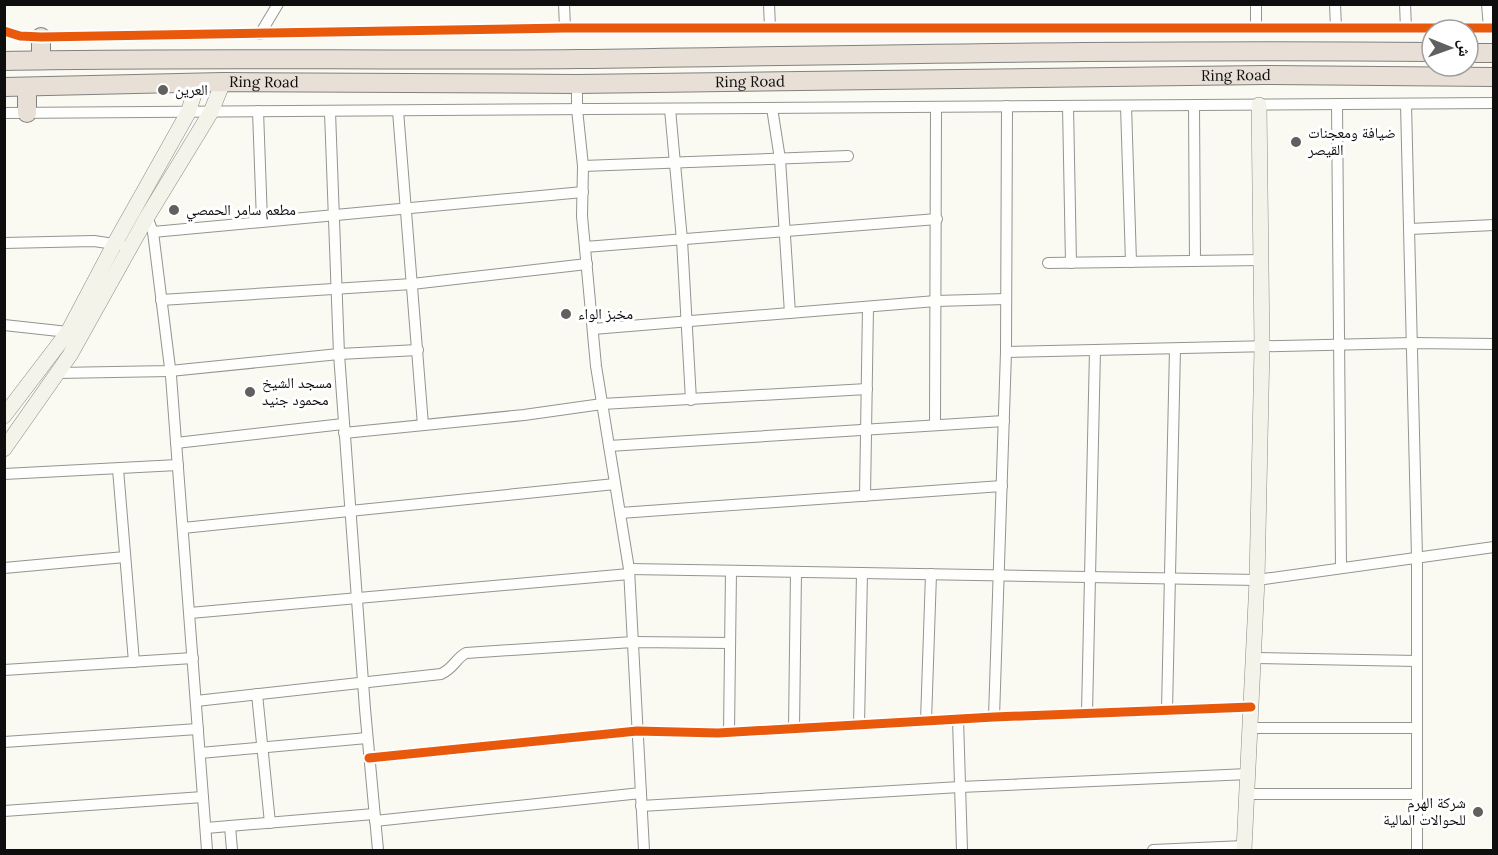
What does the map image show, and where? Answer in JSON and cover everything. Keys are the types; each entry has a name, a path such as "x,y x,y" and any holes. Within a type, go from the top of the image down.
{"highway":[{"path":"40,60 41,37"},
{"name":"Ring Road","path":"4,61 565,59 1249,50 1420,52"},
{"name":"Ring Road","path":"4,87 198,82 577,84 1264,75 1494,77"},
{"path":"27,87 27,113"}],"main road":[{"path":"6,412 68,332 188,112 198,82"},
{"path":"4,449 70,355 147,217 211,112 223,82"},
{"path":"1244,848 1257,580 1262,347 1259,105"}],"street":[{"path":"260,34 278,4"},
{"path":"564,4 565,28"},
{"path":"769,4 770,28"},
{"path":"1256,4 1256,28"},
{"path":"1335,4 1336,28"},
{"path":"1405,4 1406,28"},
{"path":"4,31 20,36 41,37 565,28 1491,28 1487,4"},
{"path":"577,84 577,110 583,166 585,247 593,329 602,404 629,572 644,850"},
{"path":"4,113 1494,103"},
{"path":"1337,104 1341,568"},
{"path":"1406,104 1417,557 1417,850"},
{"path":"1194,105 1195,261"},
{"path":"994,717 1006,352 1007,106"},
{"path":"1068,106 1071,262"},
{"path":"1126,106 1131,262"},
{"path":"935,425 936,107"},
{"path":"772,108 780,159 790,313"},
{"path":"670,109 682,240 691,400"},
{"path":"258,111 262,221"},
{"path":"398,111 423,425"},
{"path":"330,112 339,354 367,738 378,850"},
{"path":"583,166 848,156"},
{"path":"153,232 583,192"},
{"path":"147,217 153,232 170,371 207,850"},
{"path":"585,247 937,219"},
{"path":"1410,229 1494,225"},
{"path":"4,243 94,241 115,243 130,248"},
{"path":"1048,263 1262,260"},
{"path":"161,300 412,284 587,264"},
{"path":"593,329 936,302 1006,299"},
{"path":"865,496 868,307"},
{"path":"4,324 68,332"},
{"path":"1006,352 1413,343 1493,344"},
{"path":"1167,710 1175,349"},
{"path":"57,374 170,371 339,354 418,350"},
{"path":"1087,714 1095,350"},
{"path":"176,443 344,428 423,425 524,415 602,404 867,389"},
{"path":"609,447 1004,421"},
{"path":"4,474 178,465"},
{"path":"118,469 134,662"},
{"path":"183,528 615,484"},
{"path":"620,513 1002,486"},
{"path":"190,613 629,572 731,571 1257,580 1494,547"},
{"path":"4,568 125,558"},
{"path":"729,732 731,571"},
{"path":"794,729 796,572"},
{"path":"859,725 862,573"},
{"path":"926,721 931,574"},
{"path":"196,701 441,674 450,670 466,653 633,642 730,643"},
{"path":"1254,657 1417,661"},
{"path":"4,670 193,658"},
{"path":"258,694 270,823"},
{"path":"369,758 637,731 729,732 994,717 1251,707"},
{"path":"958,719 962,850"},
{"path":"1250,728 1417,728"},
{"path":"4,742 198,729"},
{"path":"200,753 367,738"},
{"path":"641,806 960,787 1248,774"},
{"path":"206,828 375,817 640,793"},
{"path":"1247,794 1417,794"},
{"path":"4,811 203,797"},
{"path":"230,826 232,850"},
{"path":"1153,850 1244,848"}],"cycle path":[{"path":"4,31 20,36 41,37 565,28 1494,28"},
{"path":"369,758 637,731 718,733 994,717 1251,707"}],"place":[{"name":"العرين","path":"163,90"},
{"name":"ضيافة ومعجنات القيصر","path":"1296,142"},
{"name":"مطعم سامر الحمصي","path":"174,210"},
{"name":"مخبز الواء","path":"566,314"},
{"name":"مسجد الشيخ محمود جنيد","path":"250,392"},
{"name":"شركة الهرم للحوالات المالية","path":"1478,812"}]}
